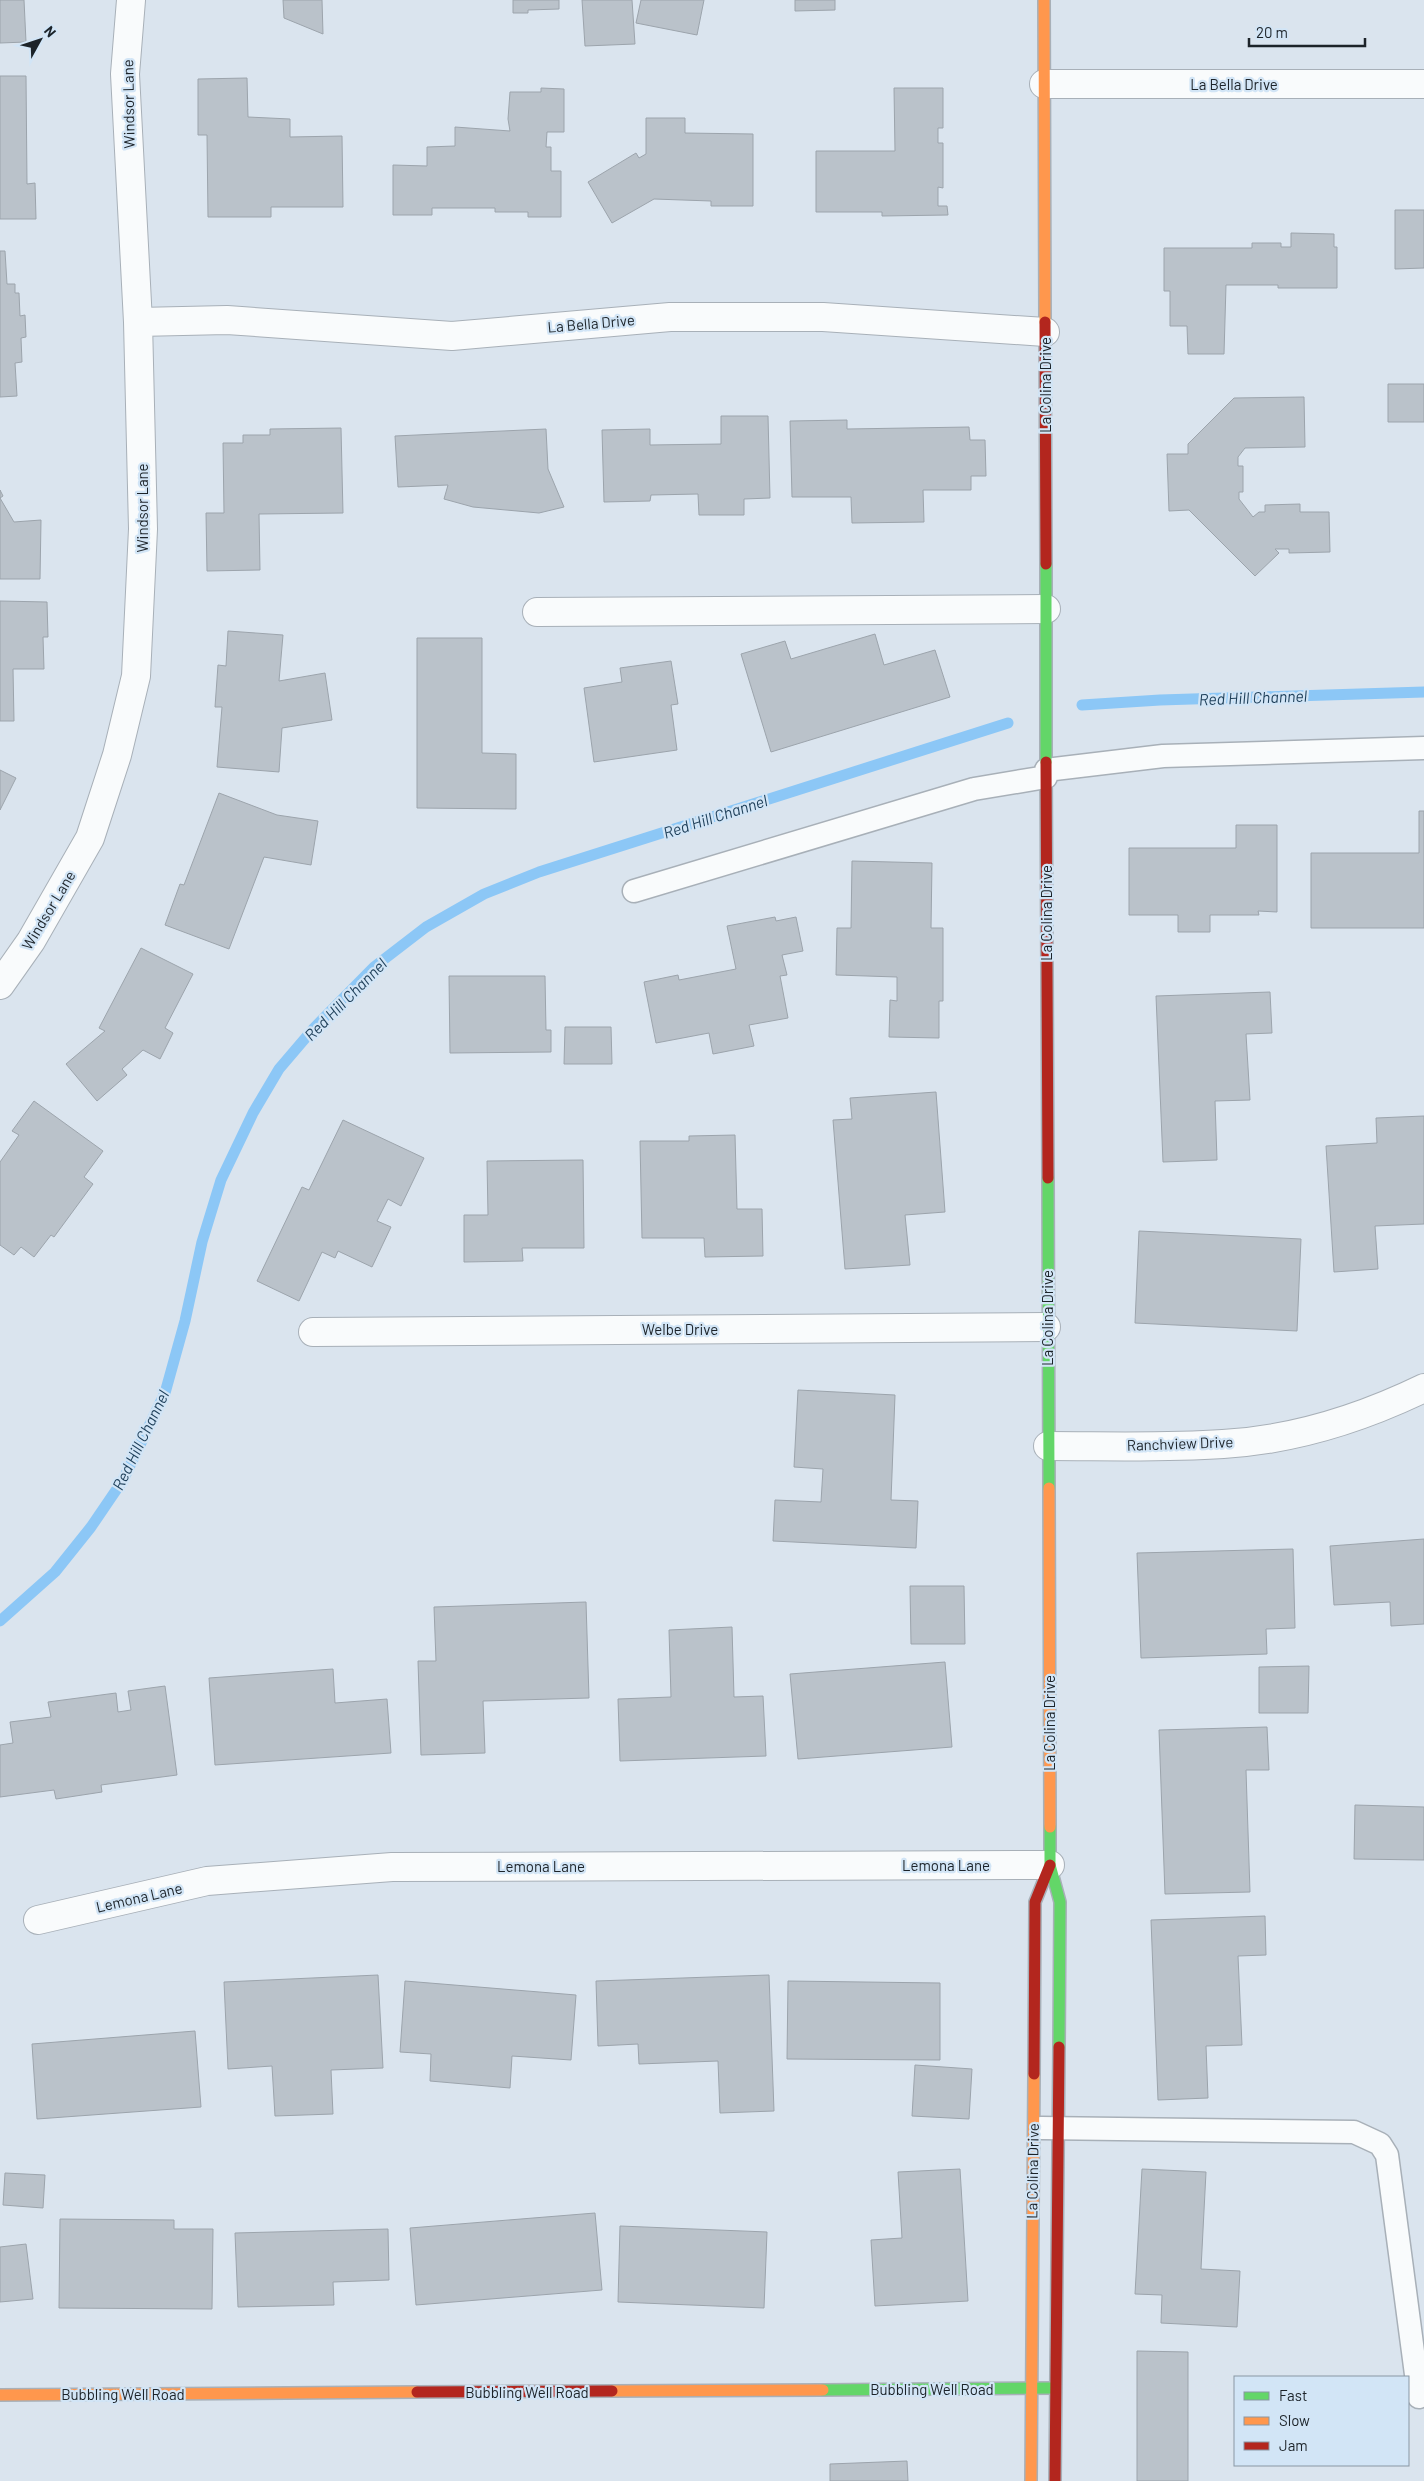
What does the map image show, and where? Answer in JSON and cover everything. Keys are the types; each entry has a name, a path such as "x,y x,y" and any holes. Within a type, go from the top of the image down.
{"street":[{"name":"Windsor Lane","path":"0,985 31,941 90,838 117,754 136,676 143,530 138,322 125,74 131,0"},
{"name":"La Colina Drive","path":"1044,0 1046,1327 1050,1865 1060,1902 1055,2481"},
{"name":"La Bella Drive","path":"1044,84 1424,84"},
{"name":"La Bella Drive","path":"138,322 227,320 452,336 670,317 813,317 1045,332"},
{"path":"537,612 1046,609"},
{"name":"Welbe Drive","path":"313,1332 1046,1327"},
{"name":"Ranchview Drive","path":"1048,1446 1224,1444 1306,1432 1388,1406 1424,1388"},
{"name":"La Colina Drive","path":"1030,2481 1035,1902 1050,1865"},
{"name":"Lemona Lane","path":"38,1920 207,1882 392,1866 1050,1865"},
{"name":"Bubbling Well Road","path":"0,2395 1055,2388"}],"lane":[{"path":"634,891 974,789 1046,774 1163,756 1424,748"},
{"path":"1033,2128 1354,2132 1380,2144 1387,2155 1419,2397"}],"building":[{"path":"0,0 24,0 26,42 0,43"},
{"path":"283,0 322,0 323,34 284,18"},
{"path":"513,0 559,0 559,9 528,10 528,13 513,13"},
{"path":"582,0 632,0 635,44 585,46"},
{"path":"641,0 704,0 697,35 636,23"},
{"path":"795,0 835,0 835,10 795,11"},
{"path":"0,76 26,76 27,184 35,183 36,219 0,219"},
{"path":"247,78 248,117 290,119 290,137 342,136 343,207 271,207 271,217 208,217 207,135 198,135 198,79"},
{"path":"541,88 564,89 564,132 547,132 546,147 551,147 551,171 561,171 561,217 528,217 528,212 495,212 495,208 432,208 432,215 393,215 393,165 427,166 427,147 455,146 455,127 510,131 508,119 510,92 541,92"},
{"path":"894,88 943,88 943,128 938,128 938,143 943,143 943,188 938,187 938,206 947,206 948,215 882,216 882,212 816,212 816,151 895,151"},
{"path":"646,118 685,118 685,133 753,134 753,206 711,206 711,201 654,199 612,223 588,182 636,153 639,158 646,154"},
{"path":"1395,210 1424,210 1424,268 1395,269"},
{"path":"1291,233 1334,234 1334,247 1337,247 1337,288 1278,288 1278,285 1226,285 1224,354 1188,354 1187,326 1170,326 1170,291 1164,291 1164,248 1252,248 1252,243 1281,243 1281,247 1291,247"},
{"path":"0,251 5,251 7,284 15,284 15,293 19,293 20,316 25,315 26,337 21,338 22,362 15,363 17,396 0,397"},
{"path":"1388,384 1424,384 1424,422 1388,422"},
{"path":"1304,397 1305,447 1245,448 1238,457 1238,466 1243,466 1243,492 1239,492 1239,499 1253,517 1259,512 1265,512 1265,505 1300,504 1300,512 1329,512 1330,552 1289,553 1289,549 1275,549 1279,553 1255,576 1189,510 1169,511 1167,454 1188,454 1188,444 1234,398"},
{"path":"721,416 768,416 770,498 744,499 744,515 699,515 698,494 651,495 650,501 604,502 602,430 650,429 650,445 721,444"},
{"path":"847,420 847,429 969,427 970,440 985,440 986,476 971,476 971,490 923,490 924,522 852,523 851,497 792,497 790,421"},
{"path":"341,428 343,513 259,514 260,570 207,571 206,513 224,513 223,443 243,443 243,435 270,435 270,429"},
{"path":"546,429 548,469 564,507 539,513 473,507 444,499 448,485 398,487 395,436"},
{"path":"0,498 14,522 41,520 40,579 0,579"},
{"path":"0,601 47,602 48,637 43,637 44,669 13,669 14,721 0,721"},
{"path":"228,631 283,635 279,681 325,673 332,720 282,728 279,772 217,767 222,707 215,707 218,665 226,666"},
{"path":"875,634 884,665 935,650 950,697 771,752 741,654 785,641 791,659"},
{"path":"417,638 482,638 482,753 516,754 516,809 417,808"},
{"path":"671,661 678,704 671,705 677,750 594,762 584,688 622,682 620,668"},
{"path":"0,770 16,778 0,810"},
{"path":"219,793 277,815 318,821 311,865 264,857 229,949 165,925 180,884 184,885"},
{"path":"1419,811 1424,811 1424,928 1311,928 1311,853 1419,853"},
{"path":"1236,825 1277,825 1277,912 1258,911 1259,915 1210,915 1210,932 1178,932 1178,915 1129,915 1129,848 1236,848"},
{"path":"852,861 932,863 931,928 943,928 943,1001 939,1001 939,1038 889,1037 890,1000 897,1001 897,977 836,975 837,928 851,928"},
{"path":"775,917 776,921 796,917 803,951 782,955 787,975 780,976 788,1018 749,1025 754,1046 713,1054 709,1033 656,1043 644,982 678,975 679,980 736,969 727,926"},
{"path":"141,948 193,974 165,1028 173,1033 160,1059 143,1050 122,1069 127,1075 97,1101 66,1064 105,1031 99,1028"},
{"path":"449,976 545,976 546,1030 551,1030 551,1052 450,1053"},
{"path":"1270,992 1272,1033 1246,1034 1250,1100 1215,1101 1217,1160 1163,1162 1156,996"},
{"path":"565,1027 611,1027 612,1064 564,1064"},
{"path":"936,1092 945,1212 905,1215 910,1265 845,1269 833,1120 852,1119 850,1098"},
{"path":"34,1101 103,1151 84,1177 93,1184 54,1237 51,1235 34,1257 21,1247 14,1255 0,1245 0,1162 19,1135 12,1131"},
{"path":"1424,1116 1424,1224 1375,1226 1378,1269 1334,1272 1326,1146 1377,1143 1376,1118"},
{"path":"343,1120 424,1158 401,1206 388,1199 377,1221 391,1227 372,1267 338,1251 335,1258 322,1252 299,1301 257,1281 302,1187 309,1190"},
{"path":"735,1135 737,1209 762,1209 763,1256 705,1257 704,1238 642,1238 640,1141 689,1141 689,1136"},
{"path":"583,1160 584,1248 522,1248 523,1261 464,1262 464,1215 488,1215 487,1161"},
{"path":"1139,1231 1301,1239 1297,1331 1135,1323"},
{"path":"798,1390 895,1395 891,1500 918,1501 916,1548 773,1541 775,1500 821,1502 823,1469 794,1467"},
{"path":"1424,1539 1424,1624 1391,1626 1390,1602 1334,1605 1330,1546"},
{"path":"1293,1549 1295,1628 1266,1629 1267,1654 1141,1658 1137,1553"},
{"path":"910,1586 964,1586 965,1644 911,1644"},
{"path":"586,1602 589,1698 483,1701 485,1753 421,1755 418,1661 436,1661 434,1607"},
{"path":"732,1627 734,1697 763,1696 766,1756 620,1761 618,1699 671,1697 669,1630"},
{"path":"945,1662 952,1747 798,1759 790,1674"},
{"path":"1309,1666 1308,1713 1259,1713 1259,1667"},
{"path":"333,1669 335,1703 387,1699 391,1753 215,1765 209,1678"},
{"path":"165,1686 177,1775 101,1785 102,1792 56,1799 54,1790 0,1797 0,1745 13,1743 10,1722 51,1717 48,1702 116,1693 118,1712 131,1710 128,1691"},
{"path":"1267,1727 1269,1770 1246,1770 1250,1892 1165,1894 1159,1730"},
{"path":"1355,1805 1424,1807 1424,1860 1354,1859"},
{"path":"1265,1916 1266,1955 1238,1956 1242,2045 1206,2046 1208,2098 1158,2100 1151,1920"},
{"path":"378,1975 383,2068 331,2070 333,2114 275,2116 272,2066 228,2069 224,1982"},
{"path":"769,1975 774,2111 720,2113 718,2061 639,2064 638,2044 598,2046 596,1981"},
{"path":"405,1981 576,1995 571,2060 512,2056 510,2088 430,2081 431,2054 400,2052"},
{"path":"788,1981 940,1983 940,2060 787,2059"},
{"path":"195,2031 201,2107 37,2119 32,2044"},
{"path":"915,2065 972,2069 969,2119 912,2116"},
{"path":"960,2169 968,2301 875,2306 871,2240 902,2238 898,2172"},
{"path":"1142,2169 1206,2172 1201,2269 1240,2271 1237,2327 1161,2323 1162,2295 1135,2294"},
{"path":"5,2173 45,2175 43,2208 3,2205"},
{"path":"595,2213 602,2290 416,2305 410,2228"},
{"path":"60,2219 174,2220 174,2229 213,2229 212,2309 59,2308"},
{"path":"620,2226 767,2232 764,2308 618,2302"},
{"path":"388,2229 389,2280 333,2282 334,2305 238,2307 235,2233"},
{"path":"26,2244 33,2299 0,2302 0,2247"},
{"path":"1137,2351 1188,2352 1188,2481 1137,2481"},
{"path":"907,2461 908,2481 830,2481 830,2464"}],"waterway":[{"name":"Red Hill Channel","path":"1082,705 1160,700 1424,692"},
{"name":"Red Hill Channel","path":"0,1621 55,1572 91,1527 123,1480 165,1393 185,1321 202,1242 221,1180 253,1113 279,1069 314,1028 374,967 426,927 484,894 539,872 1008,723"}],"traffic: fast":[{"path":"1046,564 1046,762"},
{"path":"1048,1178 1049,1488"},
{"path":"1050,1827 1050,1865 1060,1902 1059,2047"},
{"path":"823,2390 1055,2388"}],"traffic: slow":[{"path":"1044,0 1045,322"},
{"path":"1049,1488 1050,1827"},
{"path":"1031,2481 1034,2074"},
{"path":"612,2391 823,2390"},
{"path":"0,2395 417,2392"}],"traffic: jam":[{"path":"1045,322 1046,564"},
{"path":"1046,762 1048,1178"},
{"path":"1034,2074 1035,1902 1050,1865"},
{"path":"1055,2481 1059,2047"},
{"path":"417,2392 612,2391"}]}
